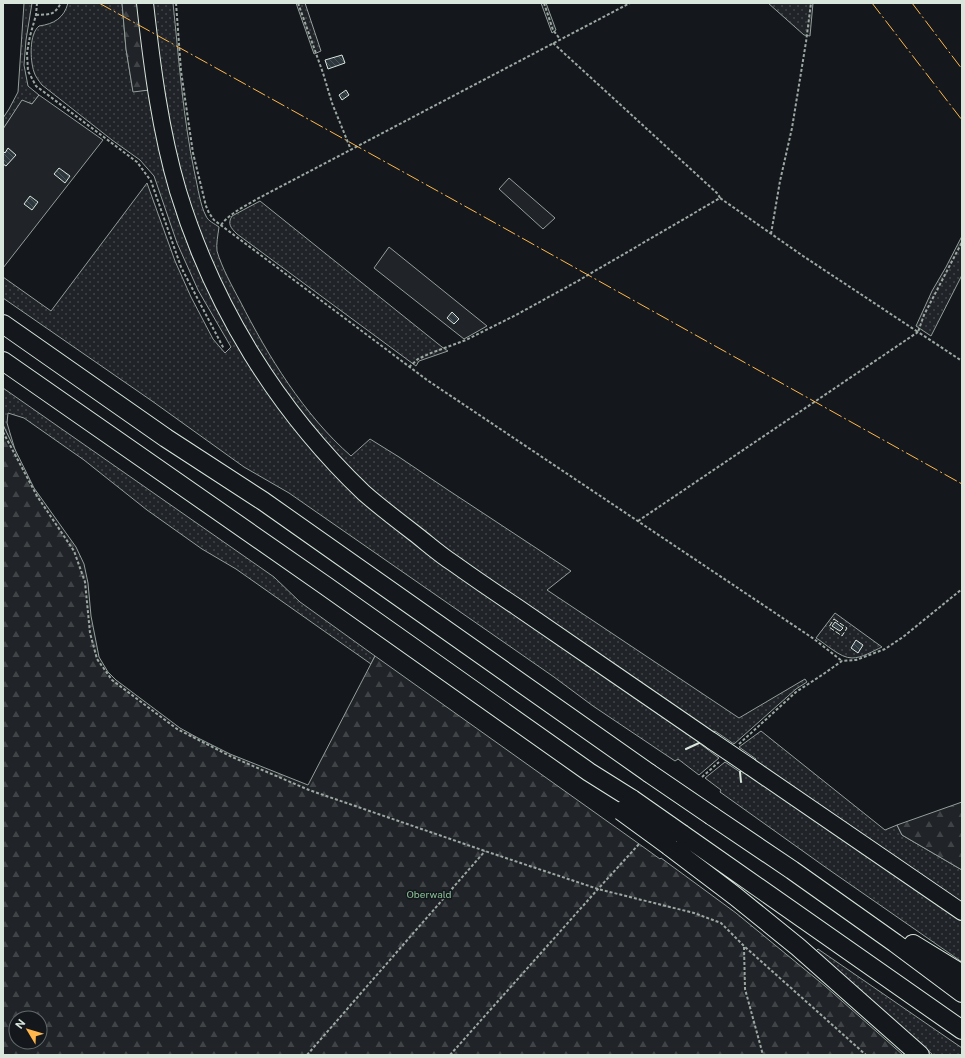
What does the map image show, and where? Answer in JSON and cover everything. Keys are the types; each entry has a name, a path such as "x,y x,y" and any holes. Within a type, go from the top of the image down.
{"highway":[{"path":"3,324 166,438 270,506 649,773 792,870 895,943 962,993"},
{"path":"3,361 590,772 627,805 675,840 962,1030"},
{"path":"675,840 735,896 798,947 920,1055"},
{"path":"895,943 915,944 962,974"}],"main road":[{"path":"145,3 159,111 178,191 191,230 208,273 227,311 263,372 296,419 366,494 452,563 962,912"}],"path":[{"path":"37,3 36,15 27,53 28,71 36,86 137,162 151,181 181,267 224,349"},
{"path":"36,15 51,14 61,3"},
{"path":"176,3 182,71 192,153 206,206 214,220 434,385 814,640 842,661"},
{"path":"298,3 332,103 351,150"},
{"path":"544,3 553,30 560,39"},
{"path":"221,225 230,215 257,199 630,3"},
{"path":"771,234 780,181 792,128 811,3"},
{"path":"553,43 718,194 720,198 771,234 962,361"},
{"path":"409,367 418,359 466,340 516,315 576,282 720,198"},
{"path":"638,521 918,332 924,315 962,242"},
{"path":"3,432 37,496 74,551 85,582 90,633 97,659 112,680 177,729 232,757 309,790 598,889 694,913 720,923 866,1055"},
{"path":"736,746 796,692 842,661 856,660 885,649 903,637 962,589"},
{"path":"702,777 723,759"},
{"path":"450,1055 640,842"},
{"path":"307,1055 485,851"},
{"path":"744,946 745,989 763,1055"}],"green space":[{"path":"24,3 32,3 26,40 24,65 28,86 39,95 32,104 22,101 3,129 3,118 18,92"},
{"path":"68,3 122,3 126,49 133,91 149,90 166,175 177,215 193,258 212,298 235,342 256,373 345,481 701,741 699,743 719,758 699,775 678,759 675,761 593,706 554,677 289,493 244,467 152,401 3,298 3,277 51,311 147,183 175,261 191,297 213,339 225,353 231,347 198,290 177,243 154,176 140,160 42,85 35,75 31,54 33,35 39,26 49,24 58,19 64,13"},
{"path":"122,3 138,3 149,90 133,92 126,49"},
{"path":"151,3 173,3 187,132 191,154 202,207 207,218 219,227 217,251 222,264 251,322 288,384 334,440 351,456 370,439 571,571 547,590 739,718 805,679 807,682 796,689 734,744 715,731 713,734 456,557 369,488 336,456 285,393 235,312 212,265 184,189 173,145"},
{"path":"296,3 305,3 321,51 314,54"},
{"path":"541,3 546,3 556,30 552,33"},
{"path":"768,3 813,3 810,36 804,35"},
{"path":"39,95 103,140 3,268 3,129 22,100 32,104"},
{"path":"509,178 555,218 543,229 499,189"},
{"path":"260,201 448,351 419,361 416,366 237,234 230,226 232,216"},
{"path":"962,236 962,275 931,336 916,326 932,291"},
{"path":"389,247 487,326 464,339 374,268"},
{"path":"3,388 274,577 300,602 375,656 371,664 236,569 202,549 147,510 84,460 24,418 8,413 7,423 16,453 3,425"},
{"name":"Oberwald","path":"3,425 34,488 76,547 84,564 88,583 91,616 99,657 108,672 116,680 180,728 230,754 308,785 375,656 660,859 661,858 736,913 825,986 903,1055 3,1055"},
{"path":"835,613 882,647 860,657 852,658 843,656 816,638"},
{"path":"761,731 885,830 897,825 902,835 962,870 962,904 754,762 756,759 739,747"},
{"path":"725,762 740,772 743,770 962,918 962,962 720,792 721,790 705,778"},
{"path":"962,802 962,870 902,835 897,825"},
{"path":"818,949 962,1048 962,1055 933,1055 817,952 816,951"}],"building":[{"path":"342,55 345,63 328,69 325,60"},
{"path":"346,90 349,95 342,100 339,95"},
{"path":"8,148 16,155 6,166 3,164 3,151 5,153"},
{"path":"59,168 70,176 65,183 54,174"},
{"path":"30,196 38,202 32,210 24,204"},
{"path":"452,312 459,319 454,324 447,318"},
{"path":"835,622 843,628 840,631 832,626"},
{"path":"856,640 863,645 858,653 851,648"}],"fence":[{"path":"834,619 847,628 842,636 829,627 834,619"}],"wall":[{"path":"686,749 699,743"},
{"path":"740,772 741,782"}],"power":[{"path":"99,3 962,484"},
{"path":"872,3 962,120"},
{"path":"912,3 962,69"}]}
